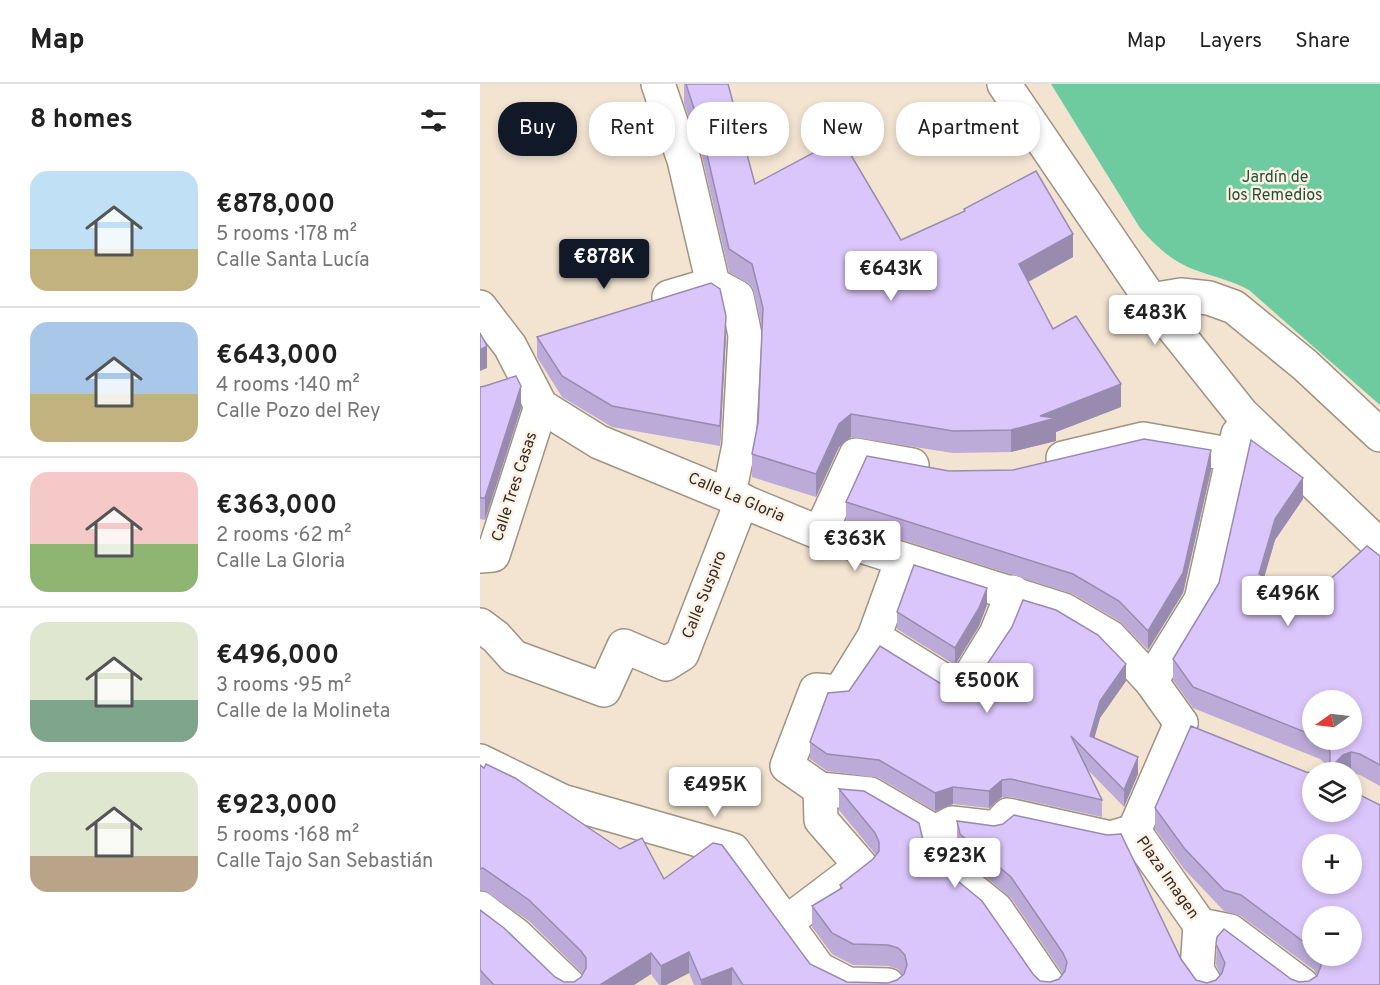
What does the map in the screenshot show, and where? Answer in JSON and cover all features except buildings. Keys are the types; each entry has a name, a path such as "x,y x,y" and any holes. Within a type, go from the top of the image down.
{"street":[{"path":"658,84 684,160 713,284"},
{"path":"1004,84 1151,300 1242,414 1380,546"},
{"path":"645,304 713,284 737,297 745,335 736,497"},
{"path":"1151,300 1190,296 1209,298 1234,308 1305,365 1380,435"},
{"name":"Calle La Gloria","path":"480,307 510,346 541,406 599,442 820,533 902,560 1013,592 1064,610 1110,637 1151,681 1181,723"},
{"path":"510,346 544,335"},
{"path":"491,387 524,375"},
{"name":"Calle Tres Casas","path":"480,556 493,555 541,406"},
{"path":"1151,681 1201,600 1242,414"},
{"path":"1035,465 1143,439 1234,454"},
{"path":"820,533 856,455 941,470"},
{"name":"Calle Suspiro","path":"480,625 496,637 514,657 604,690 624,646 666,664 682,654 736,497"},
{"path":"902,560 874,637 840,692 816,690 787,766 820,789 870,794 935,832 943,866 996,909 1048,985"},
{"path":"874,637 961,691 996,634 1013,592"},
{"path":"935,832 952,823 996,828 1008,815 1111,838 1134,831 1181,723 1214,736"},
{"path":"480,761 562,801 733,850 819,969 848,984 888,985"},
{"path":"787,922 861,866 821,820 820,789"},
{"name":"Plaza Imagen","path":"1134,831 1200,925"},
{"path":"480,908 516,935 568,985"},
{"path":"1206,985 1197,970 1200,925 1230,931 1302,985"}],"green space":[{"name":"Jardín de los Remedios","path":"1051,84 1380,84 1380,405 1249,290 1183,265 1153,242 1140,228"}]}
